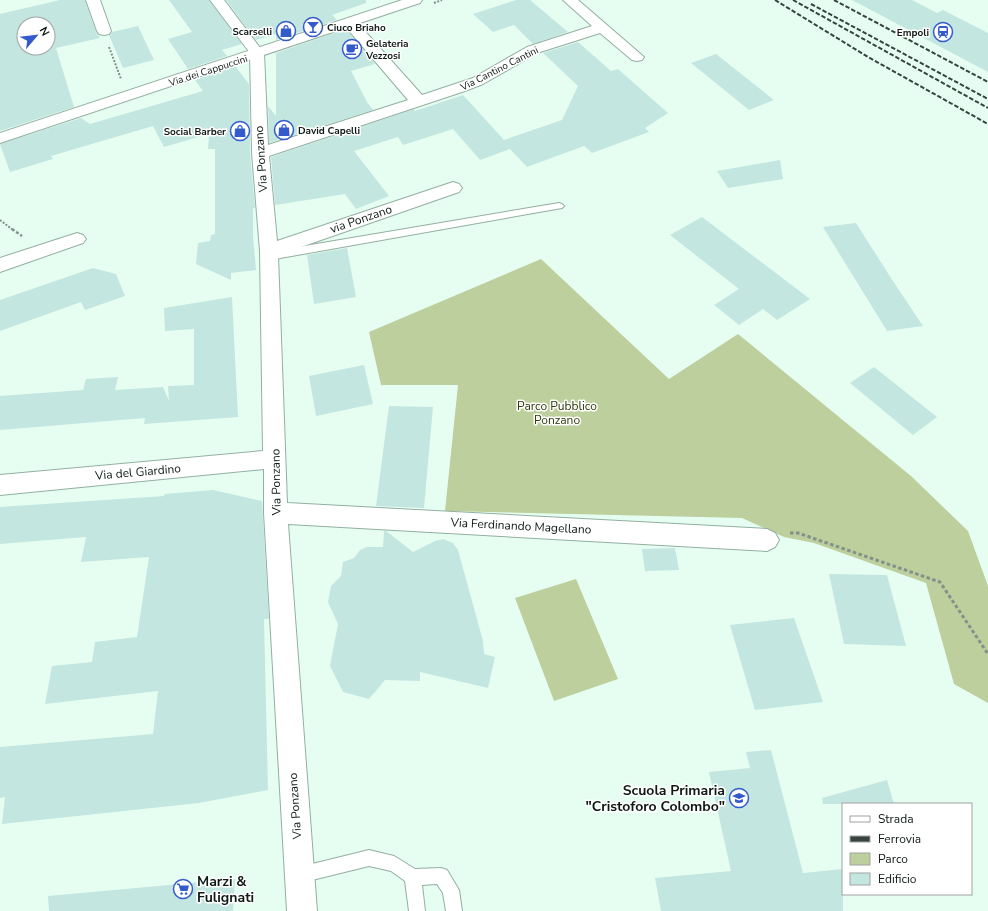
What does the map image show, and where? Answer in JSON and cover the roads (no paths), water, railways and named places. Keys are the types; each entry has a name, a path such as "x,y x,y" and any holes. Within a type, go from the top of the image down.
{"street":[{"path":"93,0 104,31"},
{"path":"217,0 257,54"},
{"name":"Via dei Cappuccini","path":"0,138 128,97 415,0"},
{"path":"570,0 637,57"},
{"path":"350,23 419,102"},
{"name":"Via Cantino Cantini","path":"260,153 419,102 478,81 532,50 602,27"},
{"name":"Via Ponzano","path":"257,54 260,153 269,254 276,513 302,911"},
{"name":"via Ponzano","path":"269,254 453,188"},
{"path":"0,265 77,239"},
{"name":"Via del Giardino","path":"0,485 275,459"},
{"name":"Via Ferdinando Magellano","path":"276,513 767,540"}],"lane":[{"path":"269,254 559,206"},
{"path":"300,874 369,858 394,864 413,878 441,876 451,890 454,911"},
{"path":"413,878 417,911"}],"railway":[{"path":"775,0 868,57 988,124"},
{"path":"793,0 988,108"},
{"path":"834,0 988,82"},
{"path":"811,4 988,99"}],"place":[{"name":"Ciuco Briaho","path":"313,27"},
{"name":"Scarselli","path":"286,31"},
{"name":"Empoli","path":"943,32"},
{"name":"Gelateria Vezzosi","path":"352,49"},
{"name":"David Capelli","path":"284,130"},
{"name":"Social Barber","path":"240,131"},
{"name":"Scuola Primaria \"Cristoforo Colombo\"","path":"739,798"},
{"name":"Marzi & Fulignati","path":"183,889"}],"park label":[{"name":"Parco Pubblico Ponzano","path":"557,413"}]}
